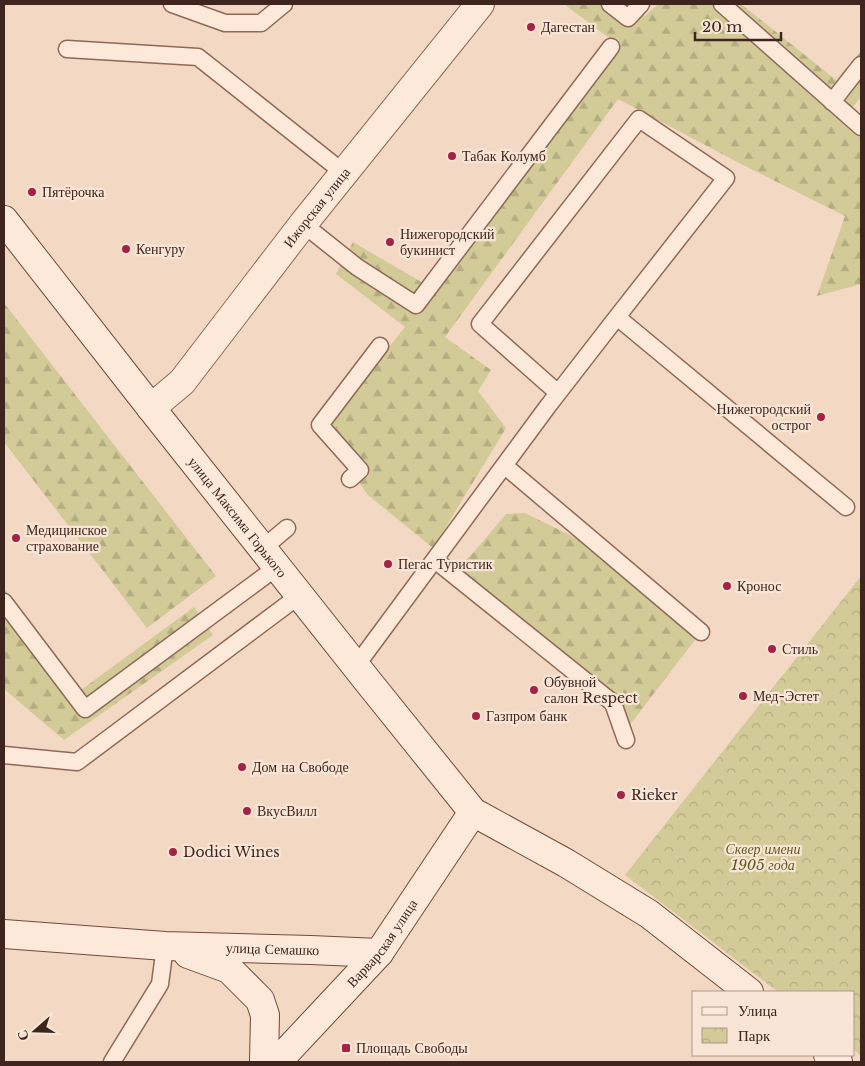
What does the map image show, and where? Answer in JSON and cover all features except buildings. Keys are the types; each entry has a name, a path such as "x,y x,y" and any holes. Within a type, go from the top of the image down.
{"street":[{"name":"Ижорская улица","path":"151,408 182,382 344,173 480,4"},
{"name":"улица Максима Горького","path":"4,220 151,408 473,812"},
{"name":"Варварская улица","path":"277,1062 379,953 473,812"},
{"path":"473,812 566,863 649,914 748,991"},
{"name":"улица Семашко","path":"4,934 165,946 379,953"},
{"name":"улица Семашко","path":"165,946 229,969 260,1000 265,1015 264,1062"}],"lane":[{"path":"172,4 225,24 261,23 284,4"},
{"path":"610,4 628,18 641,4"},
{"path":"722,4 861,127"},
{"path":"304,224 357,267 416,305 611,47"},
{"path":"68,50 198,57 344,173"},
{"path":"832,102 861,65"},
{"path":"356,666 558,393 726,178 639,119 480,324 558,393"},
{"path":"618,317 846,507"},
{"path":"350,479 360,470 320,425 380,346"},
{"path":"504,466 702,632"},
{"path":"4,602 86,709 270,558 287,528"},
{"path":"435,560 613,703 626,740"},
{"path":"4,755 77,762 300,595"},
{"path":"112,1062 160,984 165,946"}],"green space":[{"path":"564,4 629,4 645,16 658,4 741,4 836,80 861,51 861,97 852,108 861,116 861,284 817,296 845,216 618,99 445,337 491,370 478,391 506,428 433,548 368,495 322,431 405,327 336,274 353,242 435,290 617,44"},
{"path":"4,303 216,576 147,628 4,442"},
{"path":"525,513 590,545 698,636 629,726 455,571 506,514"},
{"name":"Сквер имени 1905 года","path":"861,576 861,1056 855,1051 855,991 777,991 625,875"},
{"path":"4,588 81,690 194,607 213,635 64,740 4,689"}],"place":[{"name":"Дагестан","path":"531,27"},
{"name":"Табак Колумб","path":"452,156"},
{"name":"Пятёрочка","path":"32,192"},
{"name":"Нижегородский букинист","path":"390,242"},
{"name":"Кенгуру","path":"126,249"},
{"name":"Нижегородский острог","path":"821,417"},
{"name":"Медицинское страхование","path":"16,538"},
{"name":"Пегас Туристик","path":"388,564"},
{"name":"Кронос","path":"727,586"},
{"name":"Стиль","path":"772,649"},
{"name":"Обувной салон Respect","path":"534,690"},
{"name":"Мед-Эстет","path":"743,696"},
{"name":"Газпром банк","path":"476,716"},
{"name":"Дом на Свободе","path":"242,767"},
{"name":"Rieker","path":"621,795"},
{"name":"ВкусВилл","path":"247,811"},
{"name":"Dodici Wines","path":"173,852"},
{"name":"Площадь Свободы","path":"346,1048"}]}
